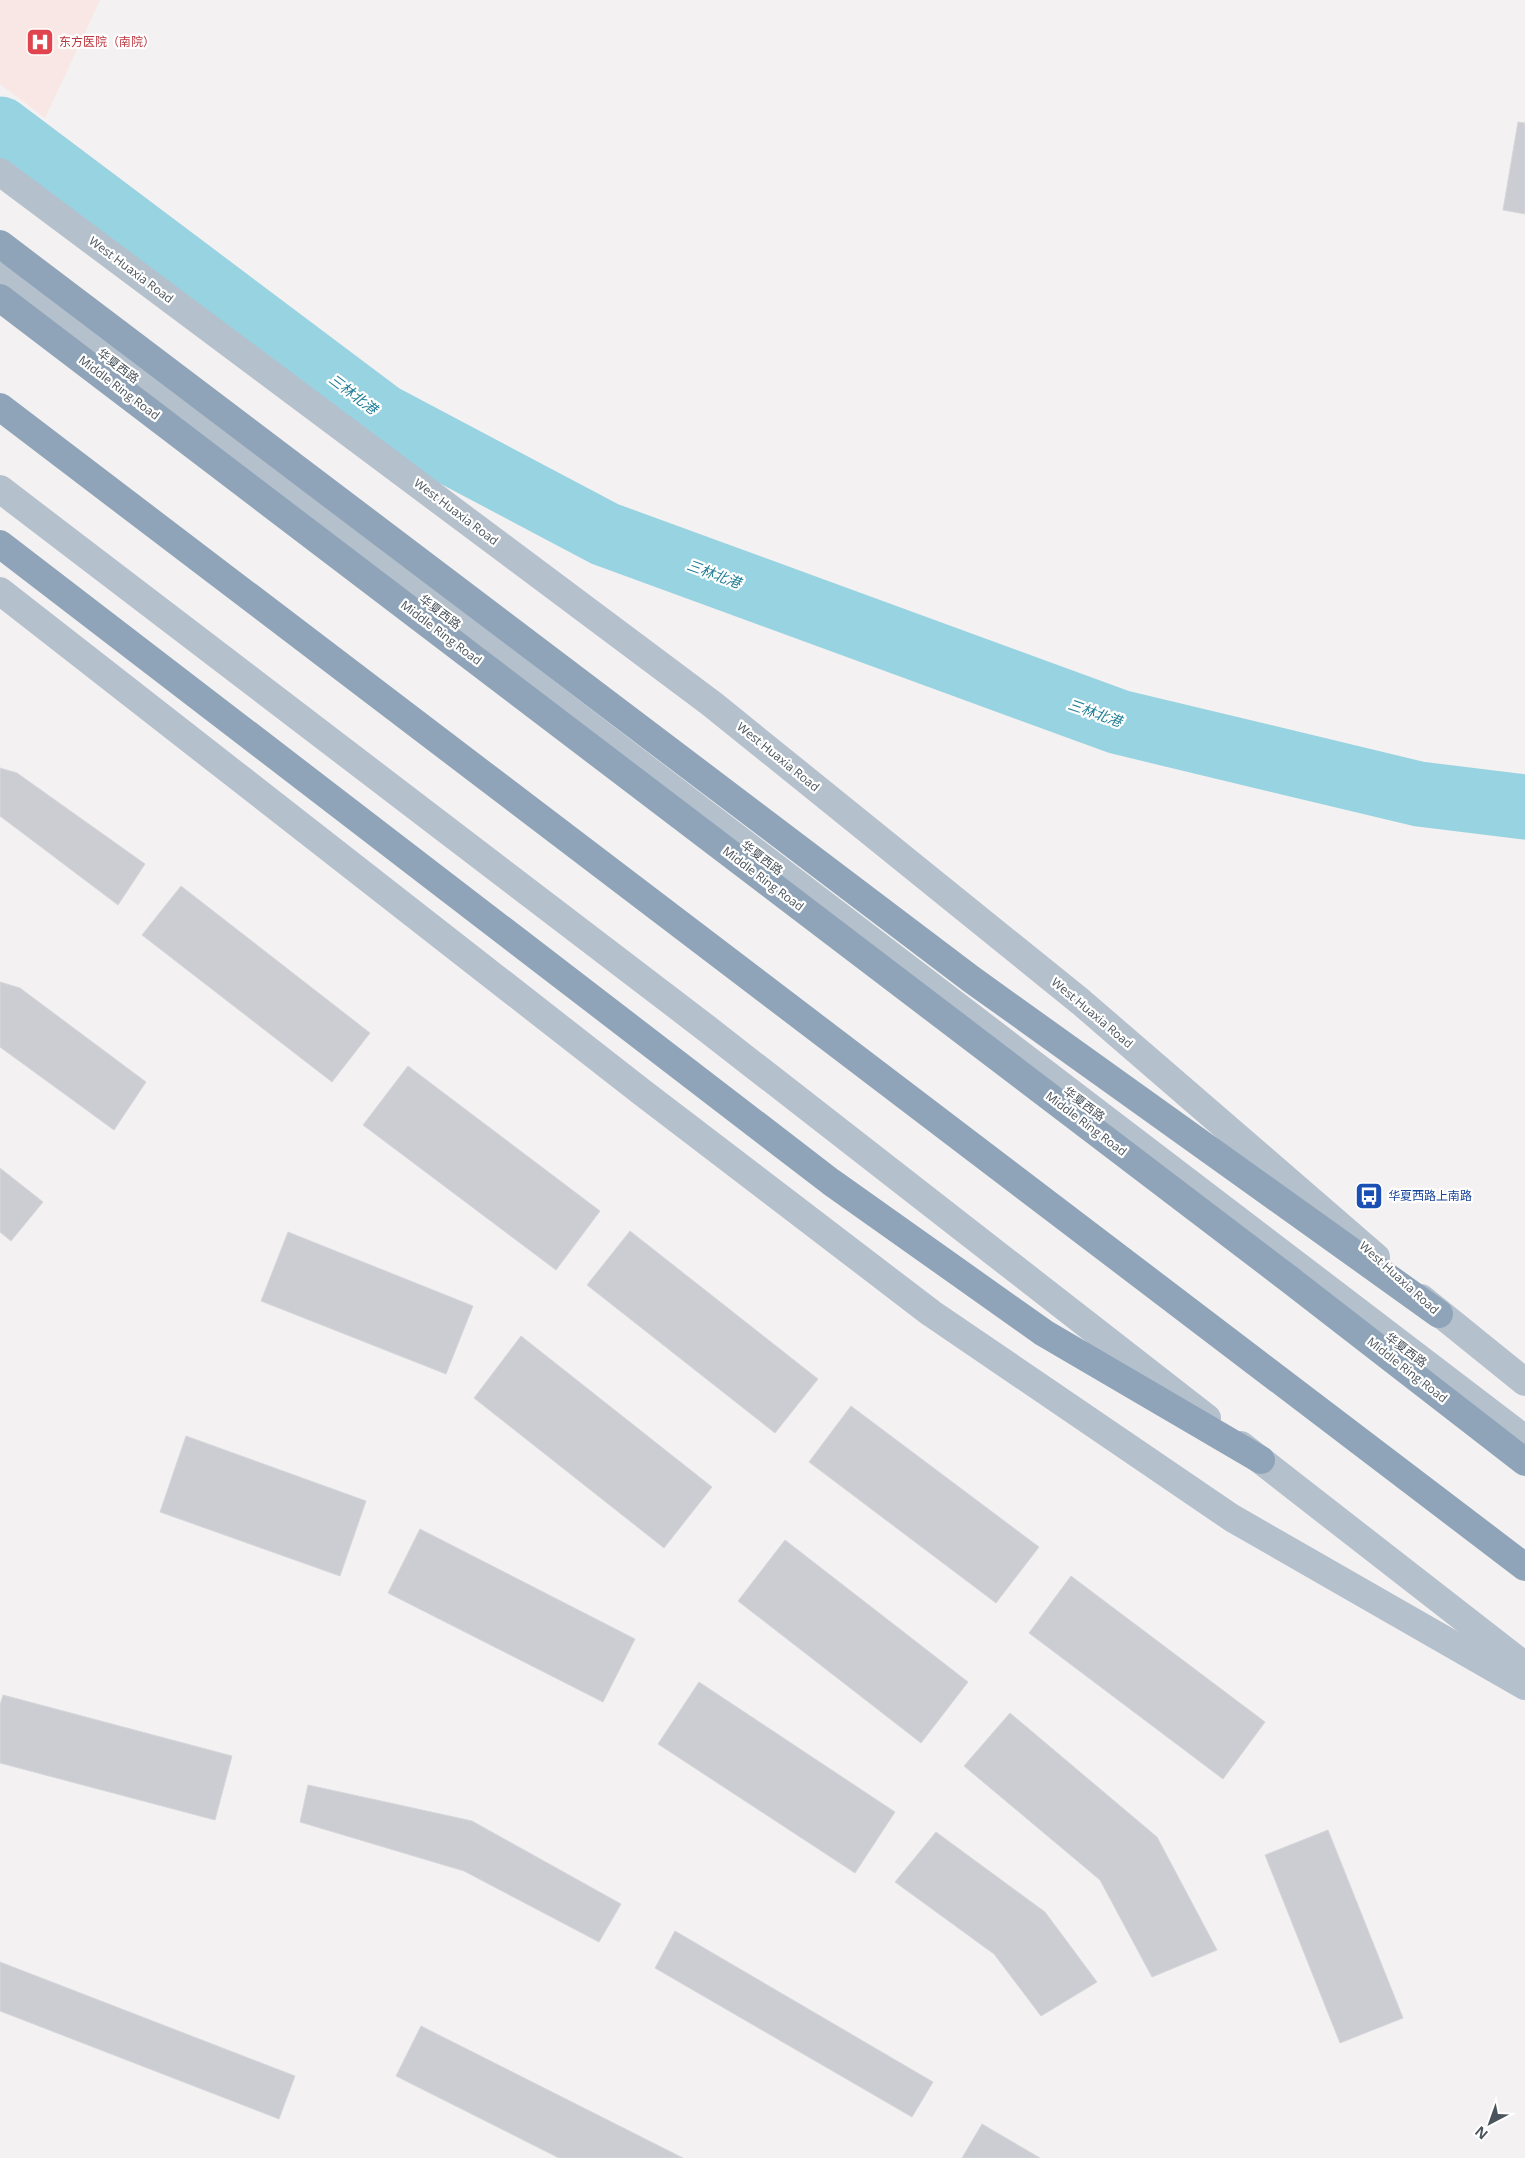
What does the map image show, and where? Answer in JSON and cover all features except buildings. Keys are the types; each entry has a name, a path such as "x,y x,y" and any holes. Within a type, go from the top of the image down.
{"highway":[{"path":"0,244 970,979 1439,1314"},
{"name":"Middle Ring Road","path":"0,298 1282,1273 1525,1462"},
{"path":"0,407 1525,1567"},
{"path":"0,544 831,1182 1044,1333 1261,1460"}],"main road":[{"name":"West Huaxia Road","path":"1,172 712,704 1081,1002 1340,1225 1439,1314 1525,1382"},
{"name":"华夏西路","path":"0,276 1525,1439"},
{"path":"0,489 706,1028 1525,1666"},
{"path":"0,591 643,1093 931,1313 1232,1518 1525,1686"}],"shaded area":[{"name":"东方医院（南院）","path":"0,0 100,0 45,118 0,84"}],"waterway":[{"name":"三林北港","path":"0,129 382,416 605,534 1119,722 1419,794 1525,807"}],"place":[{"name":"东方医院（南院）","path":"40,42"},
{"name":"华夏西路上南路","path":"1369,1196"}]}
